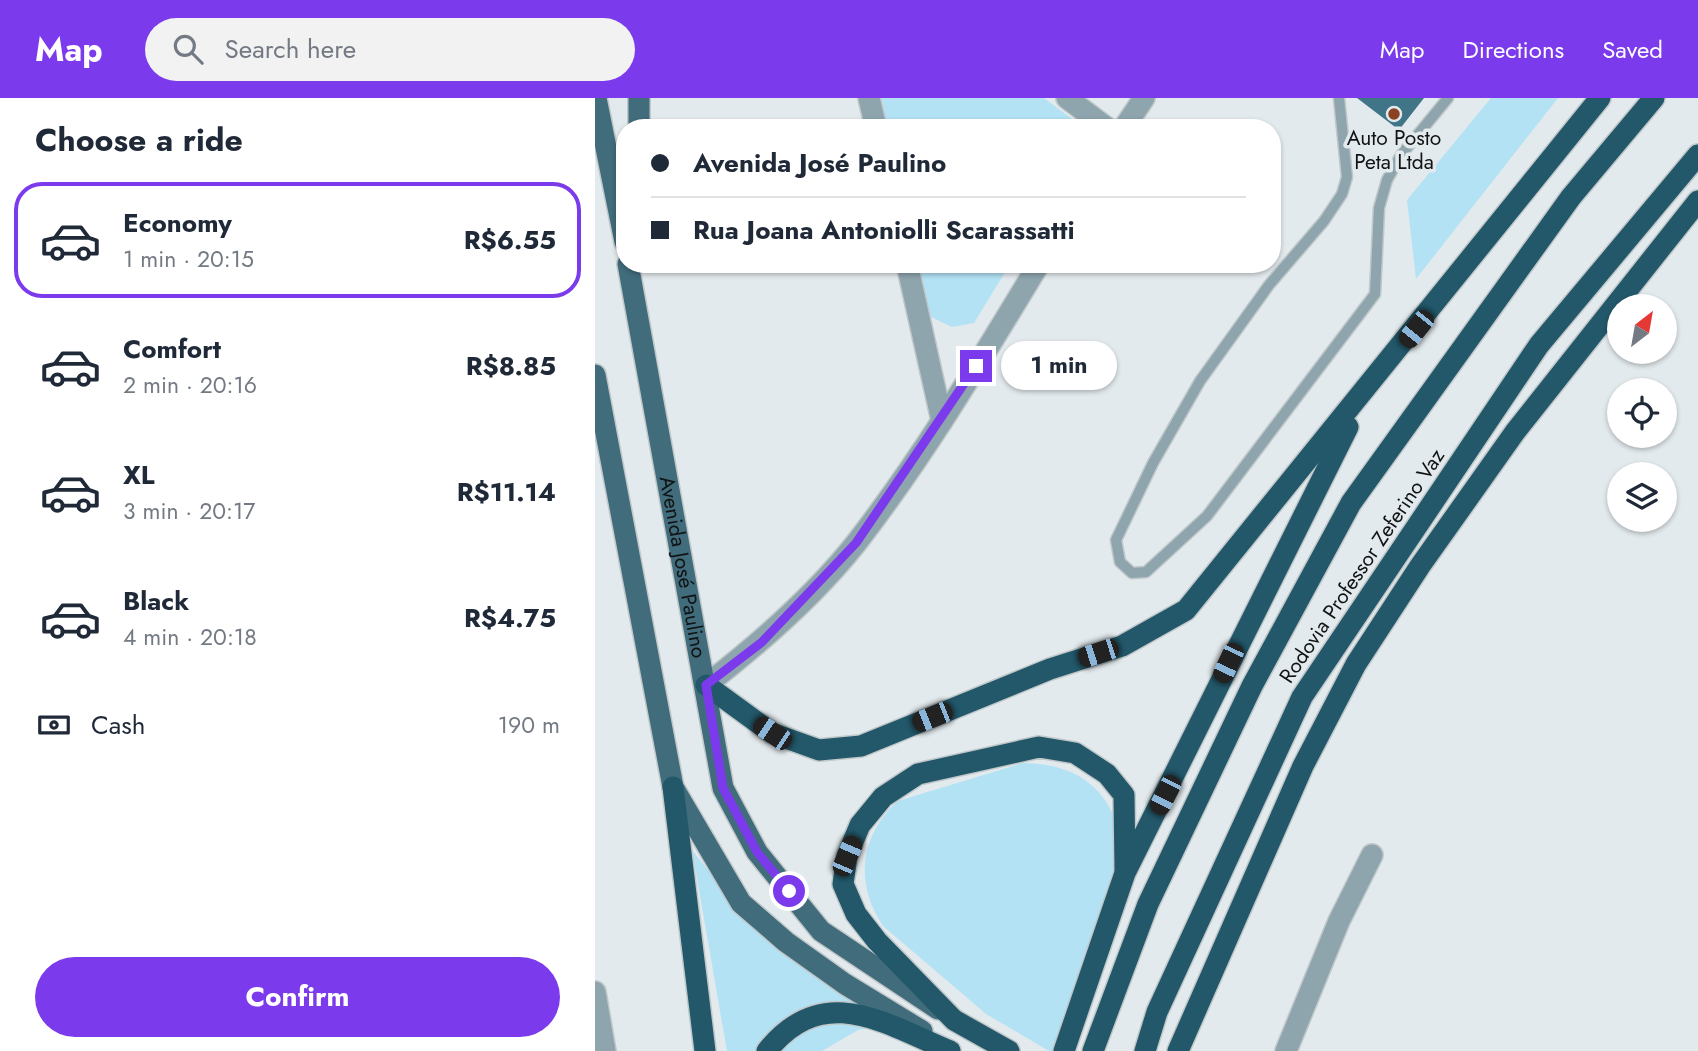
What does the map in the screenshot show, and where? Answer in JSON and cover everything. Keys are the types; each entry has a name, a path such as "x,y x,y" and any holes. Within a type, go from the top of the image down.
{"highway":[{"path":"706,685 772,733 819,750 860,746 1049,669 1122,646 1187,610 1600,98"},
{"name":"Rodovia Professor Zeferino Vaz","path":"1093,1051 1148,904 1252,686 1351,503 1571,197 1654,98"},
{"name":"Rodovia Professor Zeferino Vaz","path":"1145,1051 1157,1012 1302,697 1539,345 1698,155"},
{"path":"1178,1051 1297,778 1356,664 1420,566 1515,432 1671,231 1698,201"},
{"path":"1671,231 1698,207"},
{"path":"1064,1051 1125,873 1366,391"},
{"path":"1007,1050 954,1020 877,941 856,914 843,884 847,856 860,825 883,797 918,774 1039,747 1075,753 1107,774 1125,795 1125,873"},
{"path":"673,787 705,1051"},
{"path":"767,1051 782,1033 825,1011 867,1016 952,1051"}],"main road":[{"path":"596,98 616,197"},
{"path":"639,98 639,119"},
{"name":"Avenida José Paulino","path":"630,273 723,788 757,852 821,930 954,1020"},
{"path":"595,375 673,787 741,904 845,984 952,1051"}],"street":[{"path":"870,98 874,119"},
{"path":"1067,98 1095,119"},
{"path":"1129,119 1144,98"},
{"path":"909,273 942,421"},
{"path":"706,685 762,642 856,543 942,421 1033,273"},
{"path":"1286,1051 1339,921 1372,855"},
{"path":"595,992 605,1051"}],"lane":[{"path":"1281,271 1324,222 1342,194 1347,177 1339,98"},
{"path":"1279,273 1200,381 1153,463 1116,540 1120,562 1132,573 1146,572 1207,516 1375,294 1379,208 1388,180 1401,155 1448,98"}],"shaded area":[{"path":"880,98 1044,98 1072,119 884,119"},
{"path":"1491,98 1558,98 1416,279 1407,200"},
{"path":"919,273 1005,273 974,323 952,327 931,317"},
{"path":"1023,763 1063,769 1093,786 1113,814 1125,852 1057,1051 1049,1051 986,1014 883,926 874,910 865,877 869,844 885,814 898,801"},
{"path":"692,850 719,884 892,1024 858,1030 822,1051 727,1051"}],"building":[{"name":"Auto Posto Peta Ltda","path":"1357,98 1424,98 1399,130"}],"place":[{"name":"Auto Posto Peta Ltda","path":"1394,114"}],"route":[{"path":"789,891 757,852 723,788 706,685 762,642 856,543 942,421 976,366"}]}
